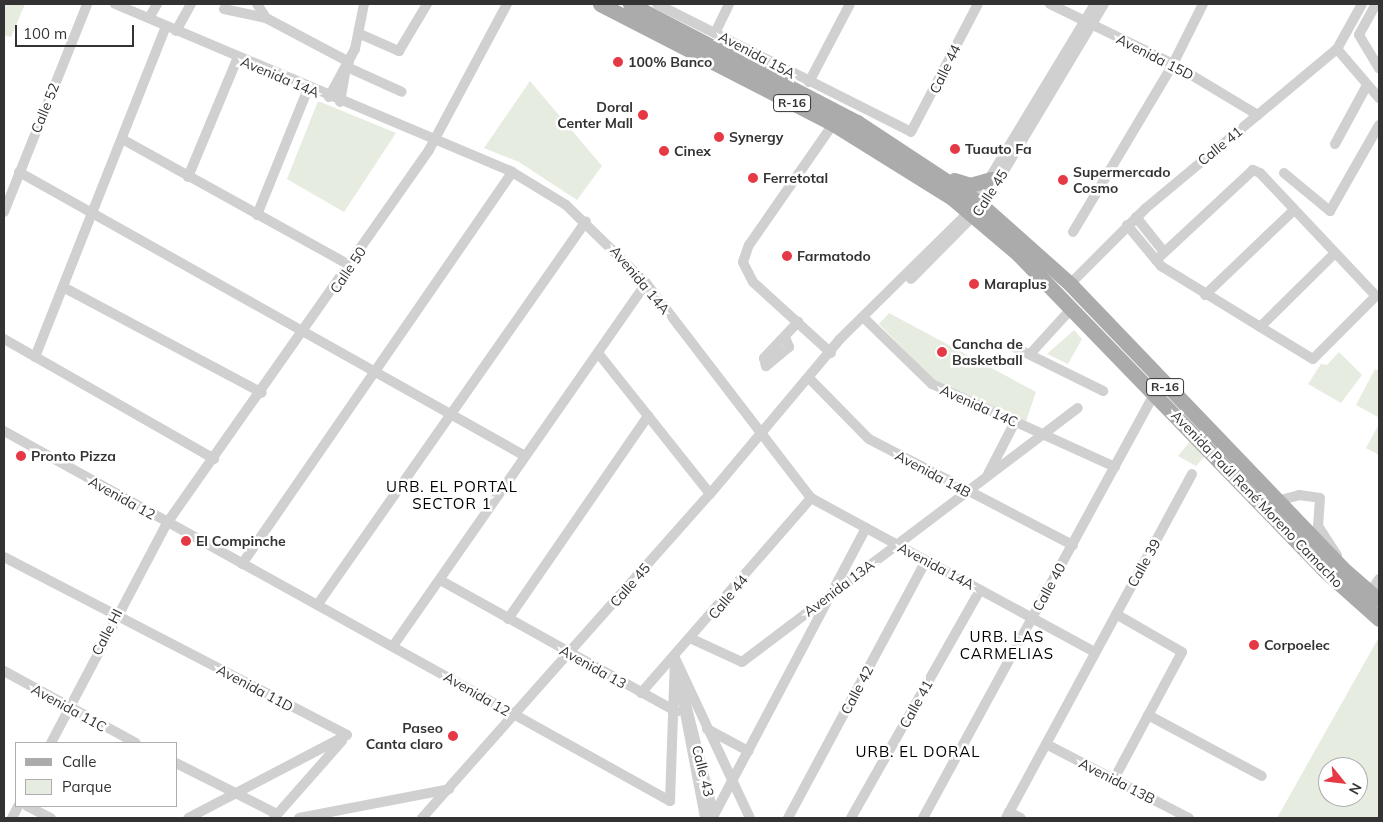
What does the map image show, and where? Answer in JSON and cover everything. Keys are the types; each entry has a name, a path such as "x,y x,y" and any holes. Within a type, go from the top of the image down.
{"main road":[{"name":"Avenida Paúl René Moreno Camacho","path":"600,4 833,124 976,209 1070,284 1158,389 1325,571 1376,605"},
{"name":"Avenida Paúl René Moreno Camacho","path":"630,4 857,122 947,178 1072,308 1278,501 1352,576 1376,605"},
{"path":"947,178 970,185 991,179"}],"street":[{"name":"Calle 52","path":"4,212 87,4"},
{"name":"Avenida 14A","path":"115,4 329,98 512,172 586,220 646,283 760,436 811,498 1095,652"},
{"path":"149,18 154,4"},
{"path":"176,31 191,4"},
{"path":"257,4 266,18 347,66 402,92"},
{"path":"329,98 347,66 360,34 364,4"},
{"path":"360,34 399,51 427,4"},
{"name":"Calle 50","path":"167,523 262,393 435,141 507,4"},
{"name":"Avenida 15A","path":"657,4 910,132"},
{"path":"715,33 729,4"},
{"path":"809,82 850,4"},
{"name":"Calle 44","path":"910,132 978,4"},
{"name":"Avenida 15D","path":"1050,4 1173,64 1258,115"},
{"name":"Calle 45","path":"422,818 710,494 833,351 976,209 1089,24 1095,4"},
{"name":"Calle 45","path":"976,209 991,179 1089,24 1104,4"},
{"path":"1073,232 1173,64 1203,4"},
{"name":"Calle 41","path":"1070,284 1136,217 1337,49 1362,4"},
{"path":"1376,4 1359,35 1379,68"},
{"path":"224,9 243,17 266,18"},
{"path":"35,357 166,26"},
{"path":"1337,49 1379,98"},
{"path":"188,177 237,59"},
{"path":"340,102 347,66"},
{"path":"1334,144 1367,85"},
{"path":"257,214 308,89"},
{"path":"833,124 744,256 748,276 833,351"},
{"path":"1284,172 1330,211 1379,125"},
{"path":"122,139 351,266"},
{"path":"1127,225 1156,260 1205,295 1313,359 1374,303 1374,290 1252,170 1156,260"},
{"path":"19,172 92,211 526,456"},
{"path":"242,564 377,371 512,172"},
{"path":"1205,295 1294,210"},
{"path":"1136,217 1164,252"},
{"path":"318,604 453,415 586,220"},
{"path":"1260,327 1335,253"},
{"path":"394,646 646,283"},
{"path":"63,287 262,393"},
{"path":"1031,353 1072,308"},
{"name":"Avenida 14C","path":"865,319 932,384 1114,467"},
{"path":"785,337 798,322"},
{"path":"4,339 214,459"},
{"path":"1010,345 1031,353 1103,391"},
{"path":"598,353 710,494"},
{"name":"Avenida 14B","path":"810,379 869,439 976,497 1073,545"},
{"name":"Calle 40","path":"923,818 1158,389"},
{"name":"Avenida 13A","path":"692,639 742,662 1078,408"},
{"path":"508,619 648,416"},
{"path":"976,497 1015,422"},
{"name":"Avenida 12","path":"4,432 394,646 513,715 670,801 674,658"},
{"name":"Calle 39","path":"1008,815 1192,474"},
{"path":"1278,501 1299,495 1320,498 1318,526 1352,576"},
{"name":"Calle 44","path":"641,693 692,639 811,498"},
{"name":"Calle HI","path":"51,742 116,615 167,523"},
{"name":"Calle 43","path":"674,658 714,815 866,528"},
{"name":"Avenida 11D","path":"4,557 347,736"},
{"name":"Calle 42","path":"788,818 926,561"},
{"path":"1376,605 1379,579"},
{"name":"Avenida 13","path":"440,580 569,654 748,751"},
{"name":"Calle 41","path":"851,818 980,590"},
{"path":"1114,779 1182,652 1116,614"},
{"path":"674,658 750,818"},
{"name":"Calle 43","path":"674,658 705,818"},
{"name":"Avenida 11C","path":"4,671 68,709 134,742"},
{"path":"1148,715 1262,776"},
{"path":"178,764 275,816 347,736"},
{"path":"188,818 347,736"},
{"name":"Avenida 13B","path":"1046,744 1189,818"},
{"path":"299,818 449,789"},
{"path":"29,807 51,818"},
{"path":"1008,815 1021,818"}],"green space":[{"path":"4,4 25,4 11,37 4,35"},
{"path":"530,81 602,166 577,200 519,162 484,148"},
{"path":"318,101 396,133 344,212 287,179"},
{"path":"889,313 1036,392 1026,421 933,379 879,324"},
{"path":"1074,330 1082,339 1068,364 1047,354"},
{"path":"1339,352 1362,375 1341,403 1308,384 1321,364 1327,365"},
{"path":"1375,369 1379,371 1378,417 1356,405"},
{"path":"1379,424 1379,455 1366,448"},
{"path":"1192,439 1207,454 1196,466 1178,456"},
{"path":"1379,637 1379,818 1277,818"}],"place":[{"name":"100% Banco","path":"618,62"},
{"name":"Doral Center Mall","path":"643,115"},
{"name":"Synergy","path":"719,137"},
{"name":"Tuauto Fa","path":"955,149"},
{"name":"Cinex","path":"664,151"},
{"name":"Ferretotal","path":"753,178"},
{"name":"Supermercado Cosmo","path":"1063,180"},
{"name":"Farmatodo","path":"787,256"},
{"name":"Maraplus","path":"974,284"},
{"name":"Cancha de Basketball","path":"942,352"},
{"name":"Pronto Pizza","path":"21,456"},
{"name":"El Compinche","path":"186,541"},
{"name":"Corpoelec","path":"1254,645"},
{"name":"Paseo Canta claro","path":"453,736"}],"district":[{"name":"URB. EL PORTAL SECTOR 1","path":"452,494"},
{"name":"URB. LAS CARMELIAS","path":"1007,644"},
{"name":"URB. EL DORAL","path":"918,752"}]}
